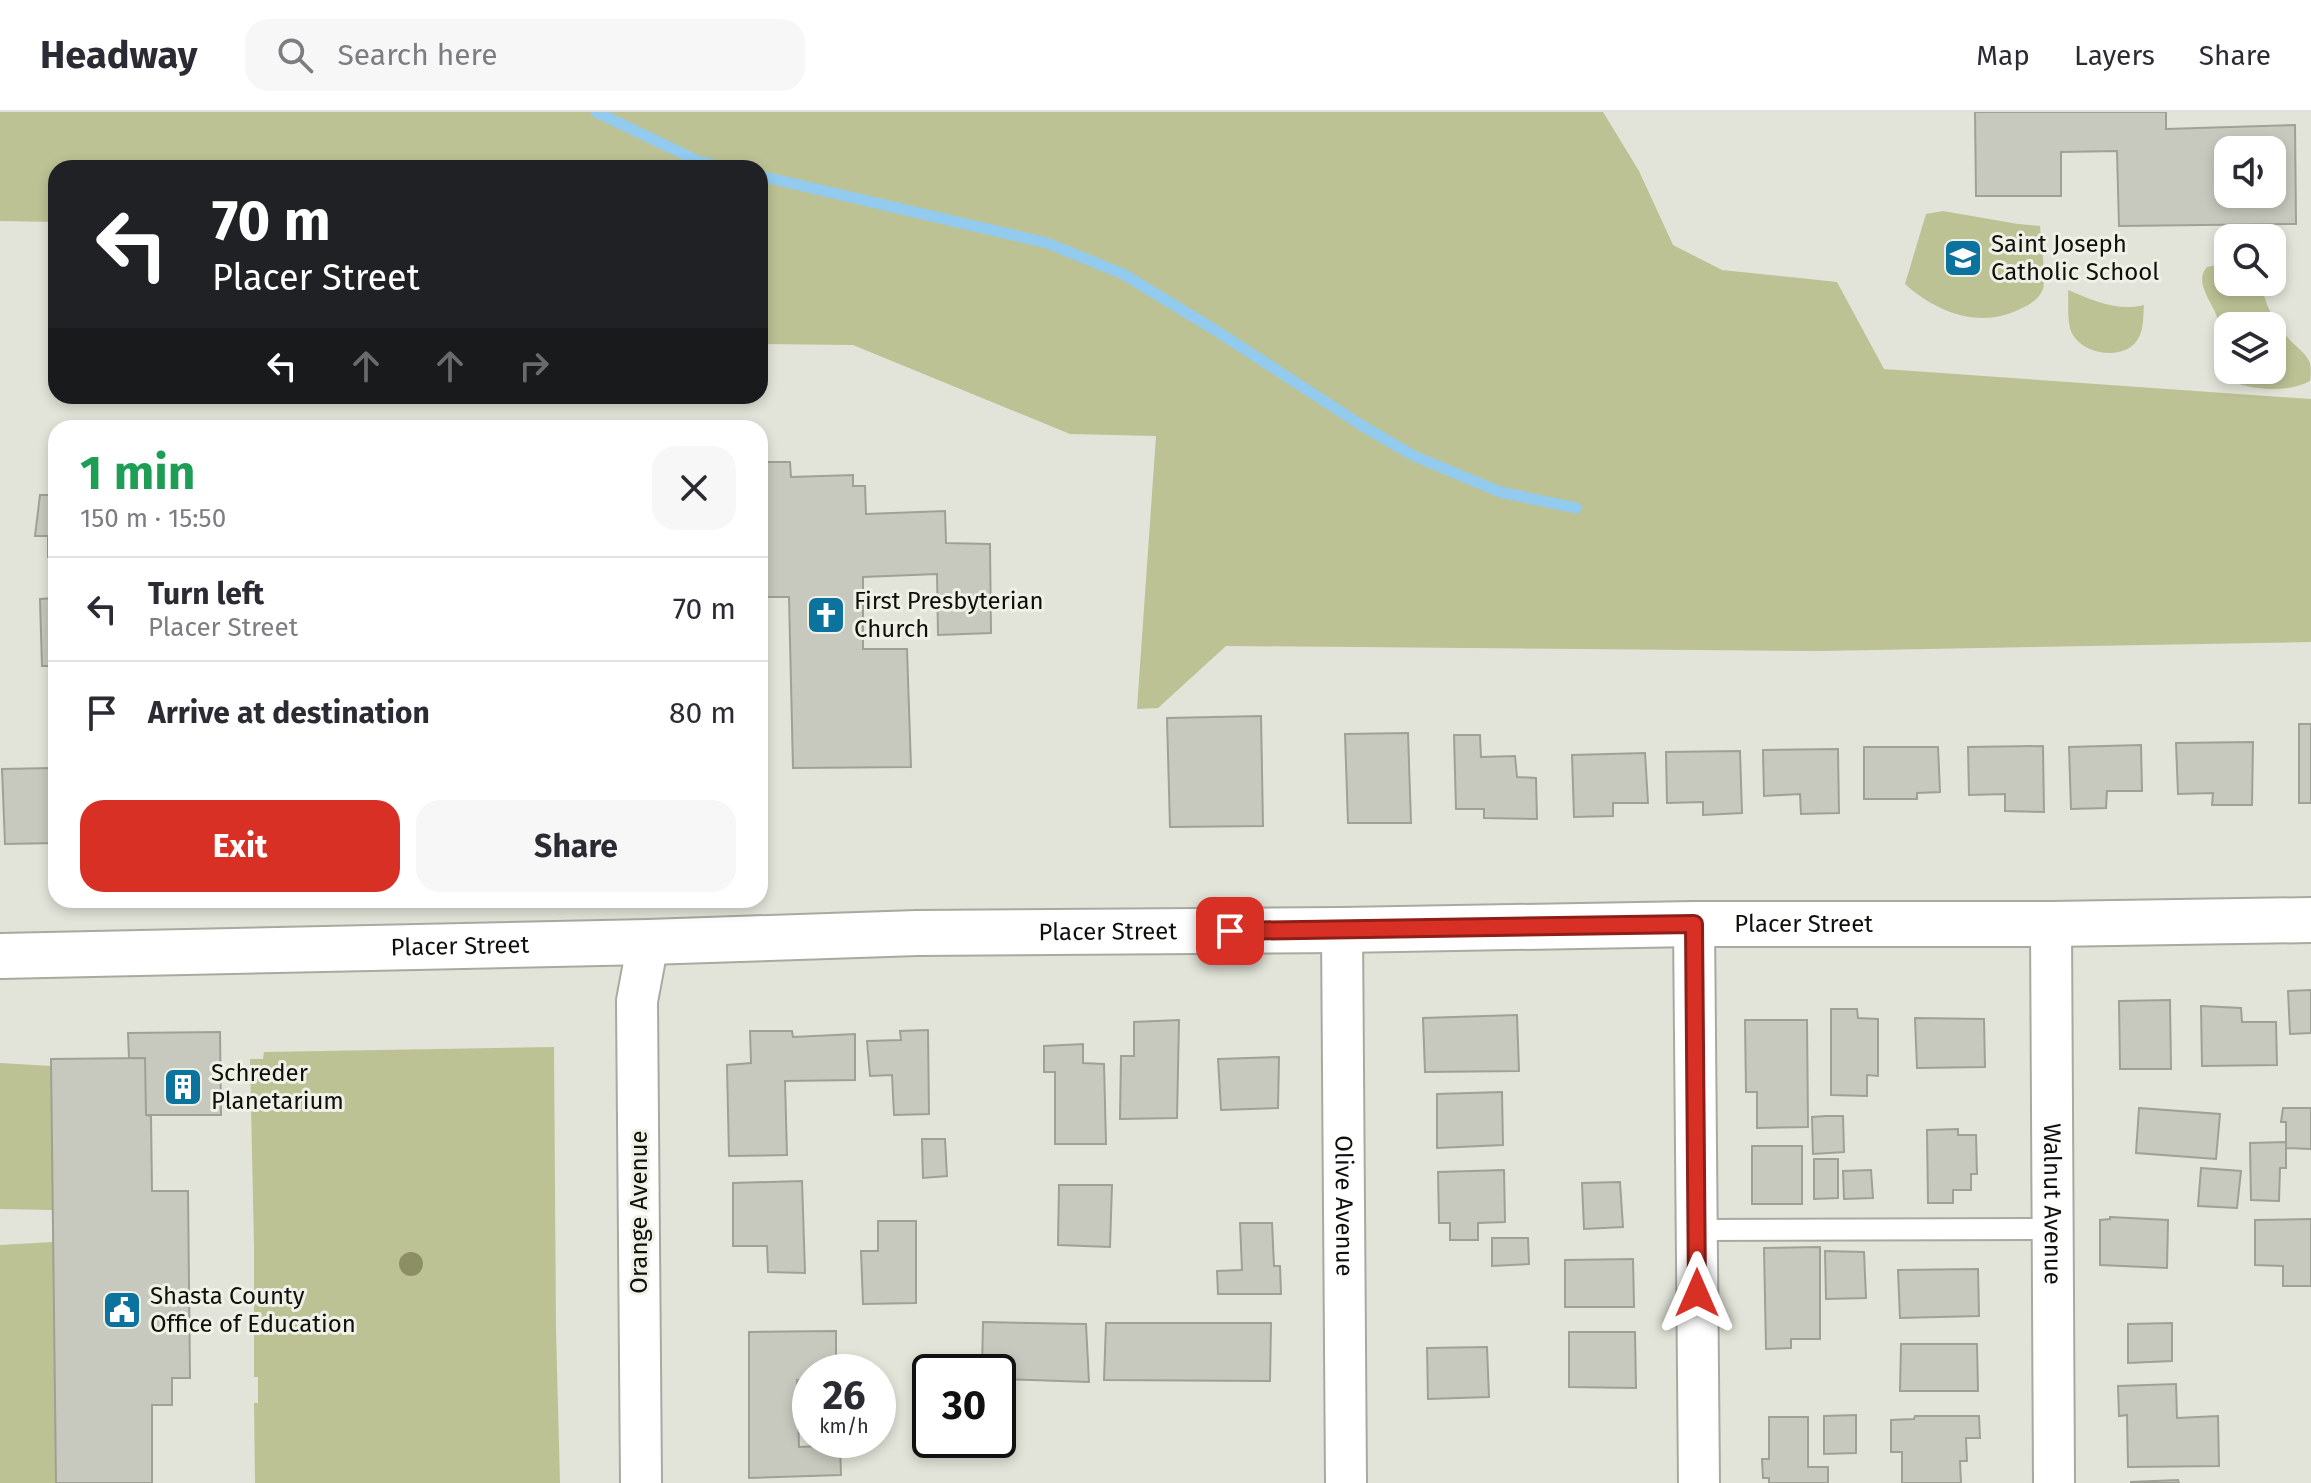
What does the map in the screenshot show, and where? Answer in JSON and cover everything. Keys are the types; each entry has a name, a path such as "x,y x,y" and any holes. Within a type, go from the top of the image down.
{"main road":[{"name":"Placer Street","path":"0,956 917,933 2311,920"}],"street":[{"path":"1694,924 1699,1483"},
{"name":"Walnut Avenue","path":"2051,924 2054,1483"},
{"name":"Olive Avenue","path":"1342,930 1346,1483"},
{"name":"Orange Avenue","path":"641,1483 637,1001 648,942"}],"lane":[{"path":"1697,1230 2053,1229"}],"green space":[{"path":"0,112 1603,112 1639,171 1673,245 1722,270 1837,282 1884,369 2311,399 2311,642 1820,651 1226,646 1158,708 1137,709 1156,436 1070,434 853,345 768,344 768,160 48,160 48,222 0,221"},
{"path":"1943,211 2040,226 2044,283 2037,299 2005,315 1974,318 1945,310 1905,284 1926,214"},
{"path":"2214,266 2214,296 2265,296 2271,312 2215,312 2205,293 2203,273 2207,267"},
{"path":"2068,290 2115,306 2144,305 2142,330 2133,345 2126,350 2106,353 2087,348 2079,342 2069,325"},
{"path":"2286,336 2310,363 2310,381 2300,385 2275,389 2238,384 2286,384"},
{"path":"554,1047 560,1483 255,1483 254,1403 258,1403 258,1377 254,1377 250,1059 263,1059 264,1052"},
{"path":"0,1063 51,1066 53,1210 0,1209"},
{"path":"53,1242 56,1483 0,1483 0,1245"}],"building":[{"path":"1975,112 2166,112 2166,129 2295,125 2296,224 2119,226 2117,151 2061,152 2061,196 1976,196"},
{"name":"First Presbyterian Church","path":"768,462 790,462 791,477 853,475 853,486 865,486 866,514 945,511 946,543 990,544 991,633 938,635 937,574 863,577 863,649 907,649 911,767 793,768 789,597 768,597"},
{"path":"40,495 48,495 48,536 35,536"},
{"path":"48,598 48,666 42,666 40,599"},
{"path":"1261,716 1263,826 1170,827 1167,718"},
{"path":"2299,724 2311,724 2311,803 2299,803"},
{"path":"1408,733 1411,823 1348,823 1345,734"},
{"path":"1454,735 1480,735 1481,757 1515,756 1517,777 1536,778 1537,819 1484,818 1484,809 1456,809"},
{"path":"2253,742 2252,805 2212,805 2213,793 2178,794 2176,743"},
{"path":"2141,745 2142,791 2107,791 2106,808 2071,809 2069,747"},
{"path":"2043,746 2044,812 2005,811 2005,794 1969,795 1968,747"},
{"path":"1864,747 1938,747 1940,792 1917,793 1917,799 1864,799"},
{"path":"1838,749 1839,813 1801,814 1800,794 1764,796 1763,750"},
{"path":"1740,751 1742,813 1703,815 1703,802 1667,803 1666,752"},
{"path":"1645,753 1648,803 1613,803 1613,816 1574,817 1572,755"},
{"path":"48,768 48,843 5,844 2,769"},
{"path":"2311,990 2311,1033 2290,1034 2288,991"},
{"path":"2170,1000 2171,1069 2120,1069 2119,1001"},
{"path":"2201,1006 2241,1008 2242,1022 2276,1022 2277,1065 2202,1066"},
{"path":"1831,1009 1857,1009 1858,1018 1878,1019 1878,1076 1867,1075 1867,1096 1831,1095"},
{"path":"1517,1015 1519,1071 1425,1072 1423,1018"},
{"path":"1915,1018 1984,1019 1985,1067 1917,1068"},
{"path":"1179,1020 1177,1118 1120,1119 1121,1056 1134,1056 1134,1022"},
{"path":"1745,1020 1807,1020 1808,1127 1757,1128 1757,1092 1746,1092"},
{"path":"928,1030 929,1114 894,1115 892,1075 870,1076 867,1041 901,1040 900,1031"},
{"path":"750,1031 792,1031 793,1037 855,1034 855,1080 785,1081 787,1155 729,1156 727,1065 751,1063"},
{"name":"Schreder Planetarium","path":"220,1032 221,1115 146,1115 145,1058 129,1058 128,1033"},
{"path":"1083,1044 1083,1063 1104,1064 1106,1144 1055,1144 1055,1072 1044,1072 1044,1046"},
{"path":"1279,1057 1278,1108 1221,1110 1218,1059"},
{"name":"Shasta County Office of Education","path":"145,1058 146,1115 151,1116 152,1191 188,1191 190,1378 172,1378 172,1405 152,1405 152,1483 56,1483 51,1059"},
{"path":"1502,1092 1503,1145 1437,1148 1437,1094"},
{"path":"2139,1108 2220,1114 2216,1159 2136,1153"},
{"path":"2283,1108 2311,1108 2311,1149 2286,1148 2286,1122 2281,1122"},
{"path":"1843,1116 1844,1152 1813,1154 1812,1117"},
{"path":"1958,1129 1958,1135 1976,1135 1977,1174 1971,1174 1971,1190 1953,1190 1953,1203 1928,1203 1927,1130"},
{"path":"922,1139 945,1139 947,1176 923,1178"},
{"path":"2286,1142 2286,1168 2280,1168 2279,1201 2251,1200 2250,1143"},
{"path":"1752,1146 1802,1146 1802,1204 1752,1204"},
{"path":"1814,1159 1838,1159 1838,1198 1814,1199"},
{"path":"2201,1168 2241,1171 2237,1208 2198,1206"},
{"path":"1504,1170 1505,1222 1478,1223 1478,1240 1450,1240 1450,1223 1439,1223 1438,1172"},
{"path":"1871,1170 1873,1198 1844,1199 1843,1171"},
{"path":"802,1181 805,1273 768,1272 767,1246 733,1246 733,1183"},
{"path":"1620,1182 1623,1227 1584,1229 1582,1183"},
{"path":"1059,1185 1112,1185 1110,1247 1058,1245"},
{"path":"2110,1217 2168,1220 2167,1268 2100,1265 2100,1220"},
{"path":"2311,1219 2311,1286 2283,1286 2283,1266 2255,1265 2255,1220"},
{"path":"878,1221 916,1221 916,1303 863,1304 861,1251 878,1251"},
{"path":"1240,1223 1272,1223 1274,1266 1280,1266 1281,1294 1218,1294 1217,1271 1242,1270"},
{"path":"1492,1238 1528,1238 1529,1264 1492,1266"},
{"path":"1820,1247 1820,1339 1791,1339 1791,1348 1766,1349 1764,1248"},
{"path":"1825,1251 1864,1252 1866,1298 1826,1299"},
{"path":"1633,1259 1634,1307 1565,1307 1565,1260"},
{"path":"1978,1269 1979,1316 1900,1318 1898,1270"},
{"path":"983,1322 1086,1324 1089,1382 1016,1380 1016,1354 982,1354"},
{"path":"1106,1323 1271,1323 1270,1381 1104,1380"},
{"path":"2172,1323 2172,1361 2128,1363 2128,1324"},
{"path":"836,1331 836,1354 792,1354 792,1458 840,1458 841,1475 749,1478 749,1332"},
{"path":"1569,1332 1635,1332 1636,1388 1569,1387"},
{"path":"1901,1344 1977,1344 1978,1391 1900,1391"},
{"path":"1487,1347 1489,1397 1428,1399 1427,1348"},
{"path":"2176,1384 2177,1418 2218,1416 2219,1466 2128,1467 2127,1415 2119,1416 2118,1386"},
{"path":"1856,1415 1856,1453 1824,1454 1824,1416"},
{"path":"1915,1416 1979,1416 1980,1438 1966,1438 1967,1461 1960,1461 1961,1483 1902,1483 1902,1452 1891,1452 1891,1420 1914,1419"},
{"path":"1769,1417 1808,1417 1808,1467 1828,1467 1828,1483 1769,1483 1769,1478 1763,1478 1762,1459 1769,1459"},
{"path":"2178,1480 2179,1483 2131,1483 2131,1482"}],"waterway":[{"path":"596,112 696,160"},
{"path":"768,178 1047,243 1123,274 1412,455 1500,492 1576,508"}],"place":[{"name":"Saint Joseph Catholic School","path":"1963,258"},
{"name":"First Presbyterian Church","path":"826,615"},
{"name":"Schreder Planetarium","path":"183,1087"},
{"name":"Shasta County Office of Education","path":"122,1310"}],"route":[{"path":"1230,931 1694,924 1697,1293"}]}
